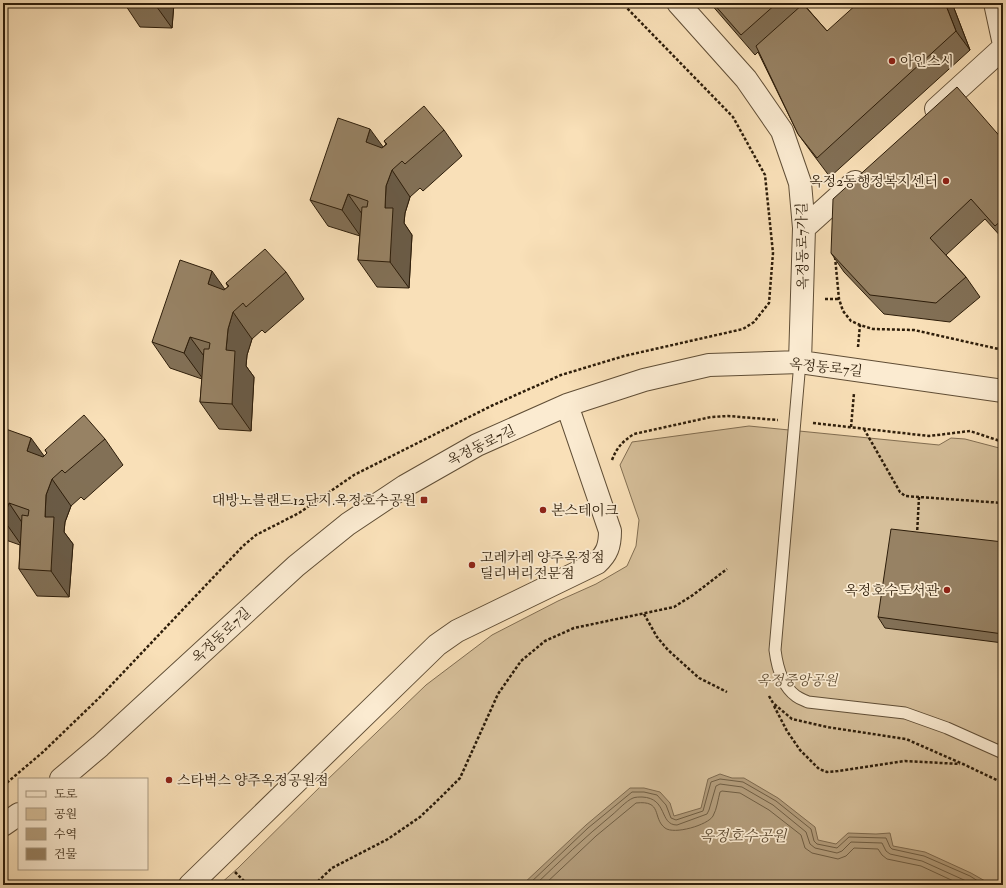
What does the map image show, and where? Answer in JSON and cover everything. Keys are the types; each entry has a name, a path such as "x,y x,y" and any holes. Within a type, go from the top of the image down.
{"street":[{"name":"옥정동로7가길","path":"678,3 746,79 782,131 800,183 804,228 800,362"},
{"path":"995,3 1003,40"},
{"path":"920,123 1003,48"},
{"path":"804,228 867,171"},
{"name":"옥정동로7길","path":"62,778 100,746 296,566 348,524 405,486 477,445 567,406 644,380 709,365 800,362 1003,391"},
{"path":"190,885 437,644 457,631 596,564 605,556 610,541 610,531 567,406"},
{"path":"3,825 18,815"}],"lane":[{"path":"800,362 775,650 781,676 796,696 808,702 905,713 947,728 1003,753"}],"path":[{"path":"3,786 77,721 243,546 256,535 299,513 354,476 491,406 561,376 624,356 743,329 754,322 763,312 769,303 773,254 765,175 733,117 622,3"},
{"path":"835,256 839,299 843,311 851,321 873,329 914,330 1003,350"},
{"path":"864,429 900,492 909,497 1003,503"},
{"path":"917,542 919,497"},
{"path":"314,885 332,868 388,839 420,817 460,778 498,694 521,661 545,641 574,628 674,607 693,595 727,569"},
{"path":"644,614 657,637 668,650 699,678 727,692"},
{"path":"768,694 787,731 800,750 819,770 827,772 838,771 905,761 963,764"},
{"path":"773,703 792,719 827,727 906,739 963,764 1003,784"},
{"path":"231,867 248,885"}],"green space":[{"name":"옥정중앙공원","path":"749,426 939,445 951,438 965,439 1003,449 1003,885 219,885 426,685 492,635 558,601 596,584 627,566 636,546 639,520 620,465 632,442"}],"water":[{"name":"옥정호수공원","path":"720,774 732,778 744,778 778,798 815,827 818,840 836,844 848,833 890,833 893,846 925,852 971,873 992,885 522,885 586,825 630,788 644,788 660,792 670,803 674,816 701,808 708,779"}],"building":[{"path":"713,3 777,3 741,35"},
{"path":"858,3 945,3 956,31 817,158 798,134 756,46 803,4 827,31"},
{"name":"옥정2동행정복지센터","path":"957,87 1003,140 1003,219 995,226 971,199 930,238 966,277 936,303 870,295 831,253 833,199"},
{"path":"424,106 444,130 405,164 402,161 392,170 386,186 385,208 393,208 390,262 358,260 362,207 367,207 368,201 348,194 342,210 310,200 338,118 370,129 366,142 382,148 387,144 384,141"},
{"path":"265,249 286,272 246,307 243,303 233,312 228,329 226,350 235,351 232,404 200,402 204,349 209,349 210,343 190,337 184,353 152,342 180,260 212,271 208,284 224,290 229,286 226,283"},
{"path":"84,415 105,439 65,473 62,470 52,479 46,495 45,517 54,517 51,571 19,569 22,515 28,516 29,510 9,503 3,519 3,428 31,438 27,451 43,457 47,453 45,450"},
{"name":"옥정호수도서관","path":"891,529 1003,542 1003,634 878,617"}],"place":[{"name":"아인스시","path":"892,61"},
{"name":"옥정2동행정복지센터","path":"946,181"},
{"name":"대방노블랜드12단지.옥정호수공원","path":"424,500"},
{"name":"본스테이크","path":"543,510"},
{"name":"고레카레 양주옥정점 딜리버리전문점","path":"472,565"},
{"name":"옥정호수도서관","path":"947,590"},
{"name":"스타벅스 양주옥정공원점","path":"169,780"}]}
